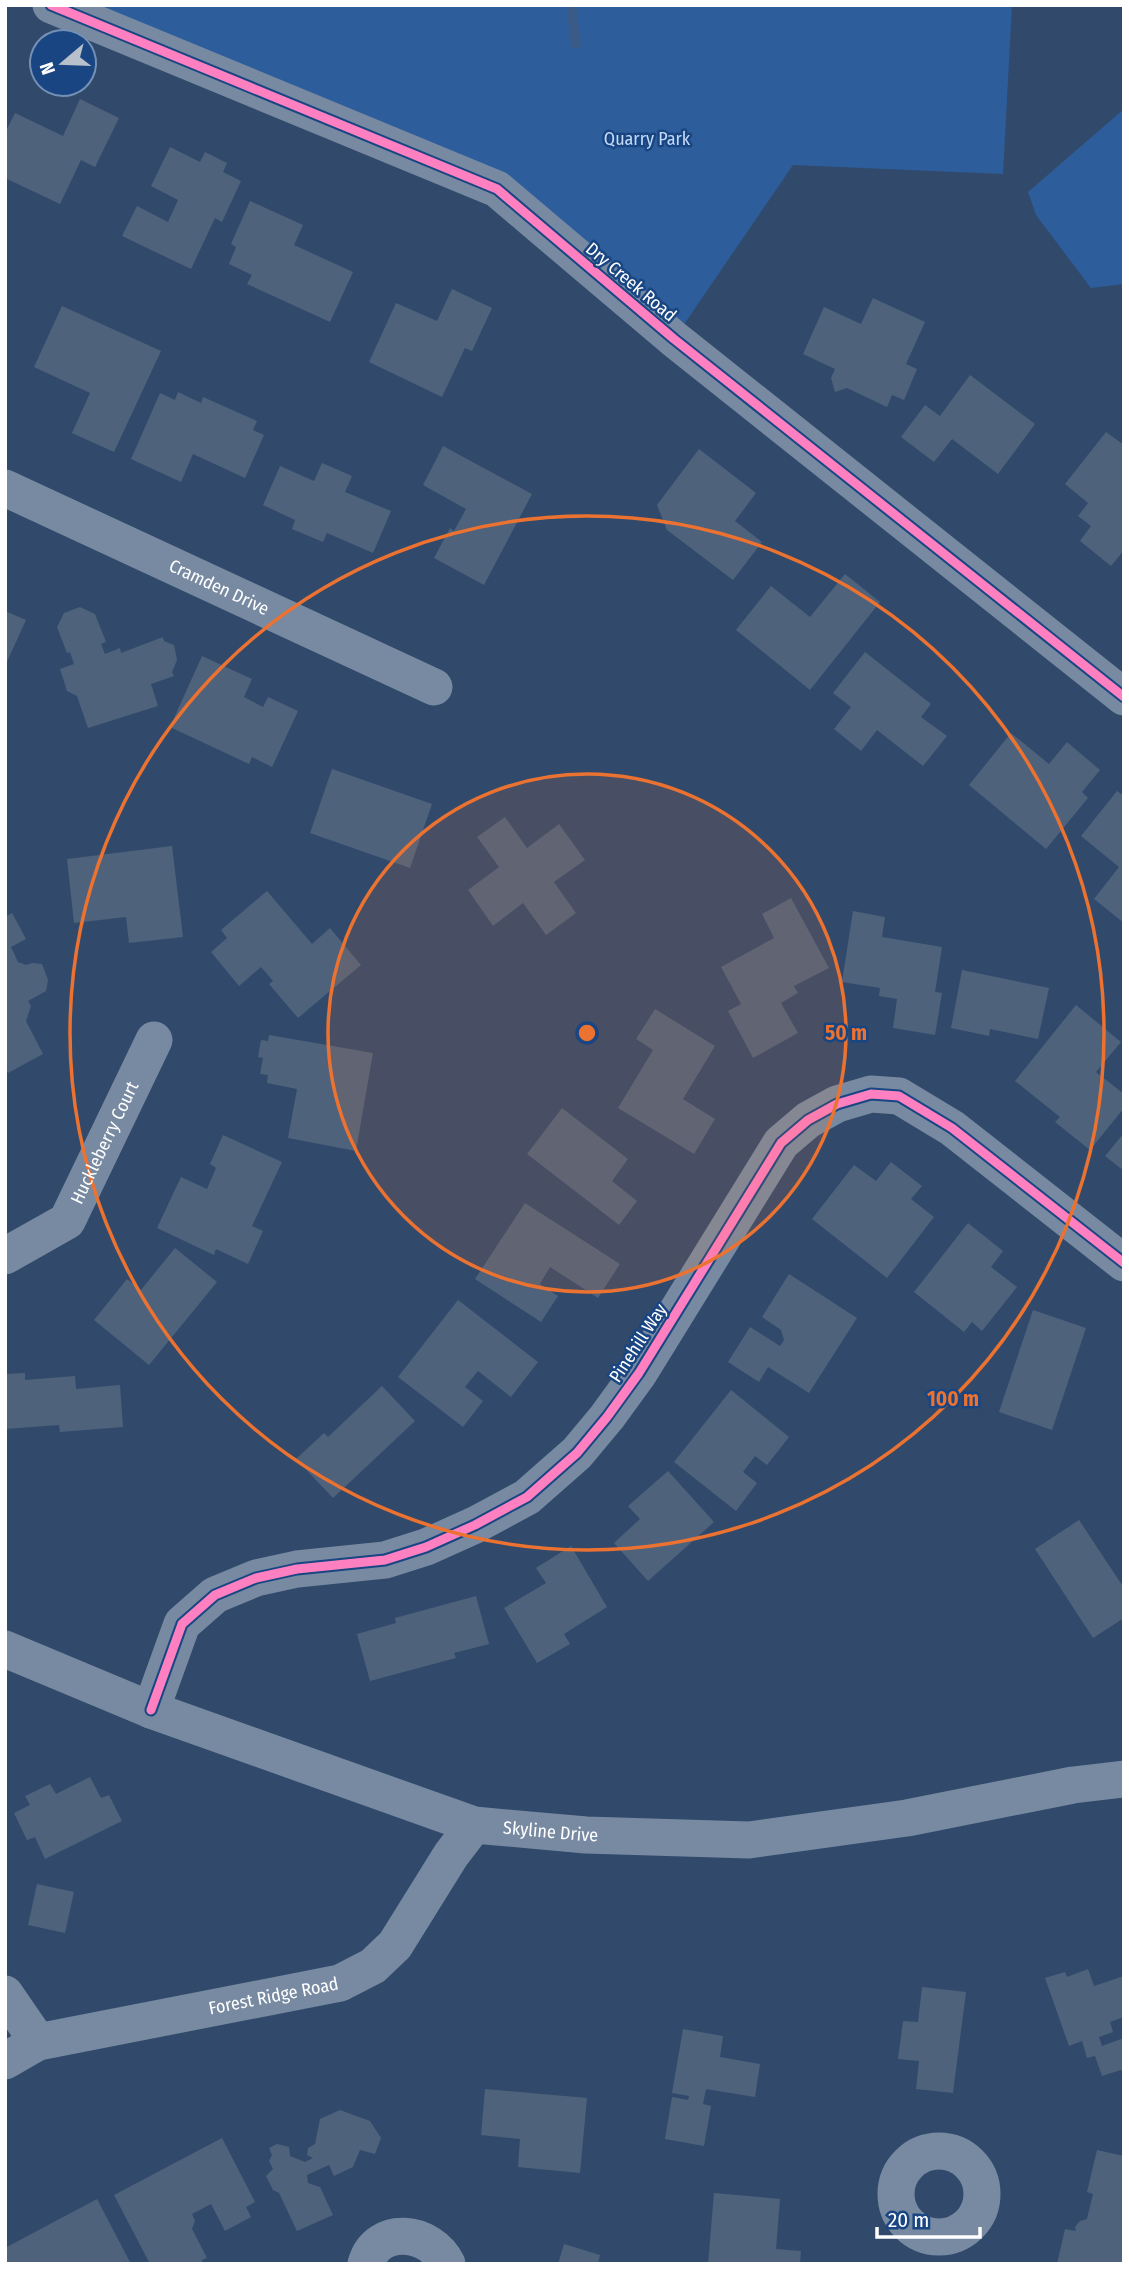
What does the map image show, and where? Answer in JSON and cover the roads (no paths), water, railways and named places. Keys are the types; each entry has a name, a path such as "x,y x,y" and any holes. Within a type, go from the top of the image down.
{"street":[{"name":"Dry Creek Road","path":"51,5 497,189 674,339 1124,697"},
{"name":"Cramden Drive","path":"5,488 434,687"},
{"name":"Huckleberry Court","path":"5,1256 67,1221 154,1040"},
{"name":"Pinehill Way","path":"151,1710 182,1625 215,1595 256,1578 297,1569 385,1560 426,1547 527,1497 577,1453 639,1373 781,1143 808,1120 837,1104 871,1094 899,1096 952,1128 1124,1263"},
{"name":"Skyline Drive","path":"5,1649 151,1710 474,1825 586,1835 749,1840 908,1818 1073,1785 1124,1779"},
{"name":"Forest Ridge Road","path":"5,2061 38,2042 340,1983 373,1966 395,1945 451,1855 474,1825"},
{"path":"5,1994 38,2042"},
{"path":"366,2264 367,2258 379,2244 395,2236 412,2235 429,2242 442,2253 447,2264"}],"waterway":[{"path":"571,5 576,44"}],"park label":[{"name":"Quarry Park","path":"647,139"}]}
